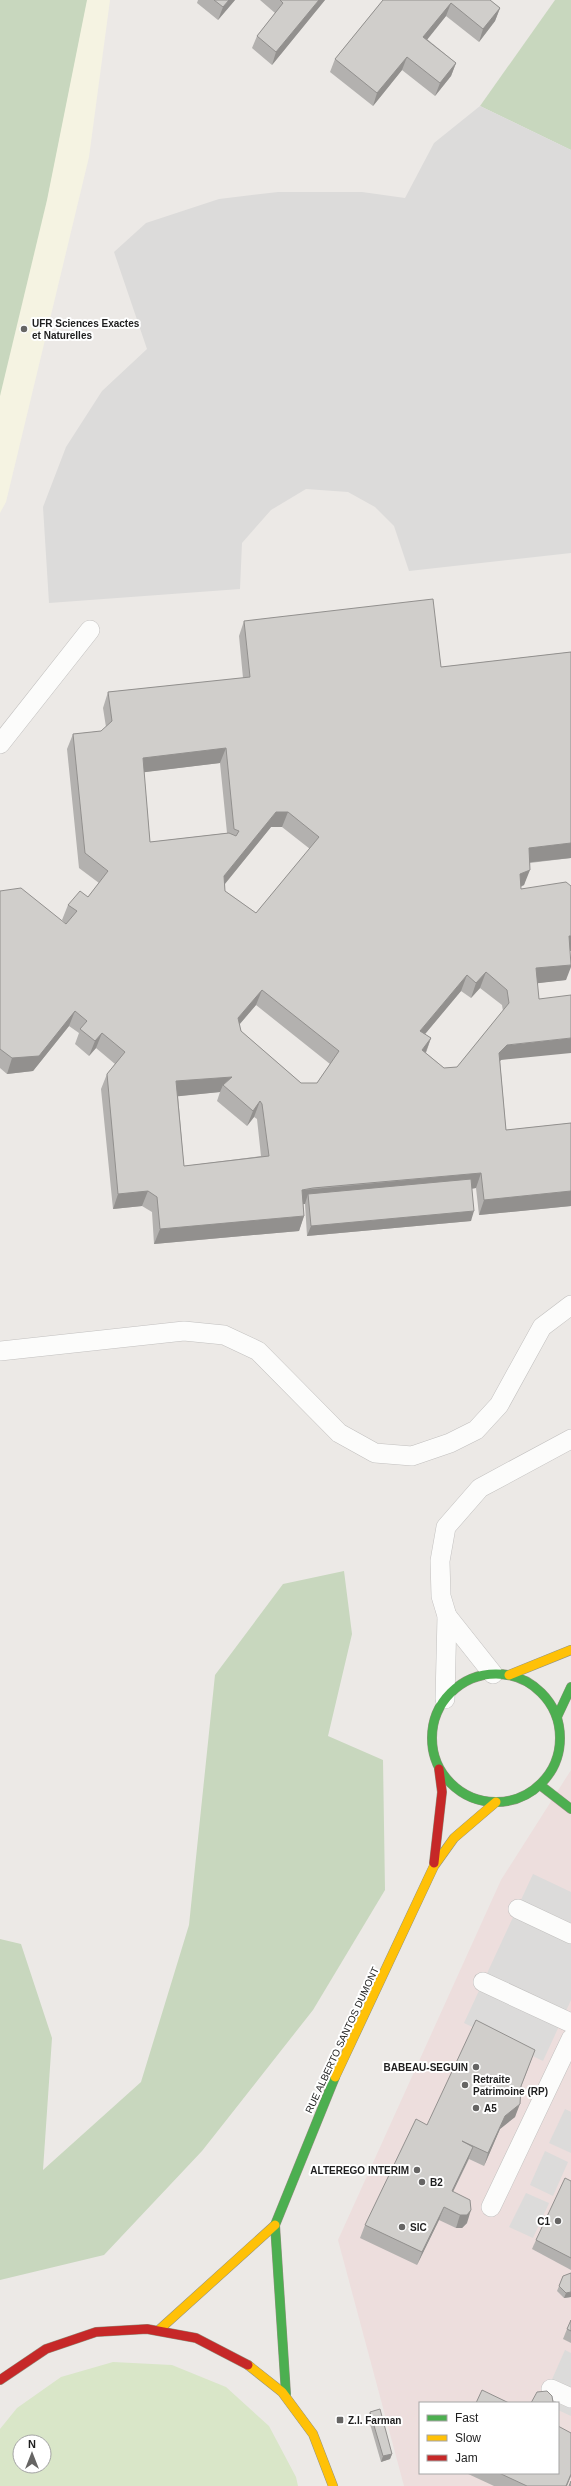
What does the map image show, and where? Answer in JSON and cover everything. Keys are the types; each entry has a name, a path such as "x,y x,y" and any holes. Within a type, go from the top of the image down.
{"street":[{"path":"501,1674 530,1683 546,1698 557,1717 560,1741 554,1766 540,1785 520,1798 496,1802 474,1798 454,1787 439,1768 432,1746 434,1721 445,1699 463,1683 478,1676 501,1674 571,1650"},
{"path":"557,1717 571,1687"},
{"name":"RUE ALBERTO SANTOS DUMONT","path":"434,1866 442,1792 439,1768"},
{"path":"540,1785 571,1809"},
{"name":"RUE ALBERTO SANTOS DUMONT","path":"286,2394 275,2225 328,2092 434,1866 454,1838 496,1802"},
{"name":"RUE ALBERTO SANTOS DUMONT","path":"160,2329 275,2225"},
{"path":"0,2380 14,2368 46,2348 83,2335 127,2328 160,2329 214,2343 244,2359 286,2394 312,2432 322,2453 333,2486"},
{"path":"0,2369 14,2368"}],"lane":[{"path":"0,744 90,630"},
{"path":"0,1351 184,1331 224,1335 258,1351 339,1433 375,1452 412,1456 450,1442 476,1430 499,1405 542,1327 571,1305"},
{"path":"445,1699 447,1616 441,1596 440,1561 446,1527 480,1488 571,1438"},
{"path":"447,1616 501,1674"},
{"path":"518,1909 571,1934"},
{"path":"483,1982 571,2024"},
{"path":"491,2208 571,2039"},
{"path":"551,2389 571,2398"}],"shaded area":[{"name":"UFR Sciences Exactes et Naturelles","path":"0,0 110,0 89,157 6,502 0,513"},
{"path":"480,106 571,150 571,553 409,571 394,526 375,507 348,492 306,489 271,510 242,543 240,589 49,603 43,507 66,447 102,391 147,349 114,252 146,223 219,199 278,192 362,192 405,198 434,143"},
{"path":"571,1770 571,2486 404,2486 338,2240 501,1880"},
{"path":"533,1874 571,1892 571,2000 543,2061 464,2023"},
{"path":"565,2109 571,2112 571,2153 549,2143"},
{"path":"545,2151 568,2162 553,2196 530,2185"},
{"path":"526,2193 549,2203 533,2238 509,2227"},
{"path":"565,2350 571,2353 571,2416 559,2410 559,2402 542,2402"}],"green space":[{"path":"0,0 87,0 47,200 0,396"},
{"path":"555,0 571,0 571,150 480,106"},
{"path":"344,1571 352,1634 328,1736 383,1760 385,1890 313,2010 202,2151 104,2255 0,2280 0,1939 21,1944 52,2038 43,2170 141,2082 189,1925 215,1675 283,1584"},
{"path":"113,2362 172,2365 226,2387 269,2426 296,2477 298,2486 0,2486 0,2429 17,2408 61,2377"}],"building":[{"path":"214,0 229,0 223,7"},
{"path":"280,0 319,0 276,52 257,36 283,3"},
{"path":"383,0 490,0 500,8 483,29 451,3 423,37 456,63 440,83 407,57 377,93 335,59"},
{"path":"433,599 441,667 571,652 571,843 529,848 530,870 520,874 521,889 566,882 571,886 571,936 569,936 571,965 536,968 539,999 571,995 571,1038 507,1045 499,1053 506,1130 571,1123 571,1191 484,1200 481,1173 313,1188 302,1190 304,1216 160,1229 157,1197 148,1191 118,1194 107,1074 125,1052 102,1033 95,1041 80,1029 87,1021 75,1011 39,1056 12,1058 0,1049 0,891 21,888 66,924 77,911 68,905 80,891 88,897 108,871 85,853 73,734 101,731 112,721 108,692 250,677 244,621","holes":["226,748 234,829 239,831 236,836 229,833 150,842 143,758","276,812 288,812 319,837 256,913 225,891 224,876","486,972 507,990 509,1003 457,1067 444,1068 422,1050 431,1038 420,1031 467,975 476,983","262,990 339,1051 317,1083 301,1083 241,1031 238,1018","232,1077 223,1085 253,1111 260,1101 262,1104 269,1156 184,1166 176,1081"]},
{"path":"471,1179 474,1211 311,1226 308,1194"},
{"path":"476,2020 535,2050 521,2086 520,2104 505,2116 488,2153 462,2141 473,2147 452,2191 470,2200 471,2210 467,2215 460,2215 444,2207 422,2252 365,2225 416,2119 427,2125"},
{"name":"C1","path":"565,2178 571,2181 571,2258 536,2240"},
{"path":"571,2273 571,2292 566,2293 559,2286 563,2276"},
{"path":"571,2320 571,2331 567,2329"},
{"path":"482,2390 507,2402 476,2402"},
{"path":"547,2391 552,2396 553,2402 532,2402 537,2392"},
{"path":"380,2409 392,2454 383,2456 370,2412"},
{"path":"559,2427 571,2433 571,2474 566,2486 527,2486 501,2474 559,2474"}],"traffic: fast":[{"path":"496,1674 520,1679 541,1693 555,1714 560,1738 555,1762 541,1783 520,1797 496,1802 472,1797 451,1783 437,1762 432,1738 437,1714 451,1693 472,1679 496,1674"},
{"path":"557,1717 571,1687"},
{"path":"540,1785 571,1809"},
{"path":"286,2394 275,2225 335,2077"}],"traffic: slow":[{"path":"509,1675 571,1650"},
{"path":"335,2077 434,1866 454,1838 496,1802"},
{"path":"160,2329 275,2225"},
{"path":"248,2365 282,2392 313,2434 333,2486"}],"traffic: jam":[{"path":"434,1863 442,1792 439,1769"},
{"path":"0,2380 46,2349 96,2332 147,2329 196,2338 248,2365"}],"place":[{"name":"UFR Sciences Exactes et Naturelles","path":"24,329"},
{"name":"BABEAU-SEGUIN","path":"476,2067"},
{"name":"Retraite Patrimoine (RP)","path":"465,2085"},
{"name":"A5","path":"476,2108"},
{"name":"ALTEREGO INTERIM","path":"417,2170"},
{"name":"B2","path":"422,2182"},
{"name":"C1","path":"558,2221"},
{"name":"SIC","path":"402,2227"},
{"name":"Z.I. Farman","path":"340,2420"}]}
